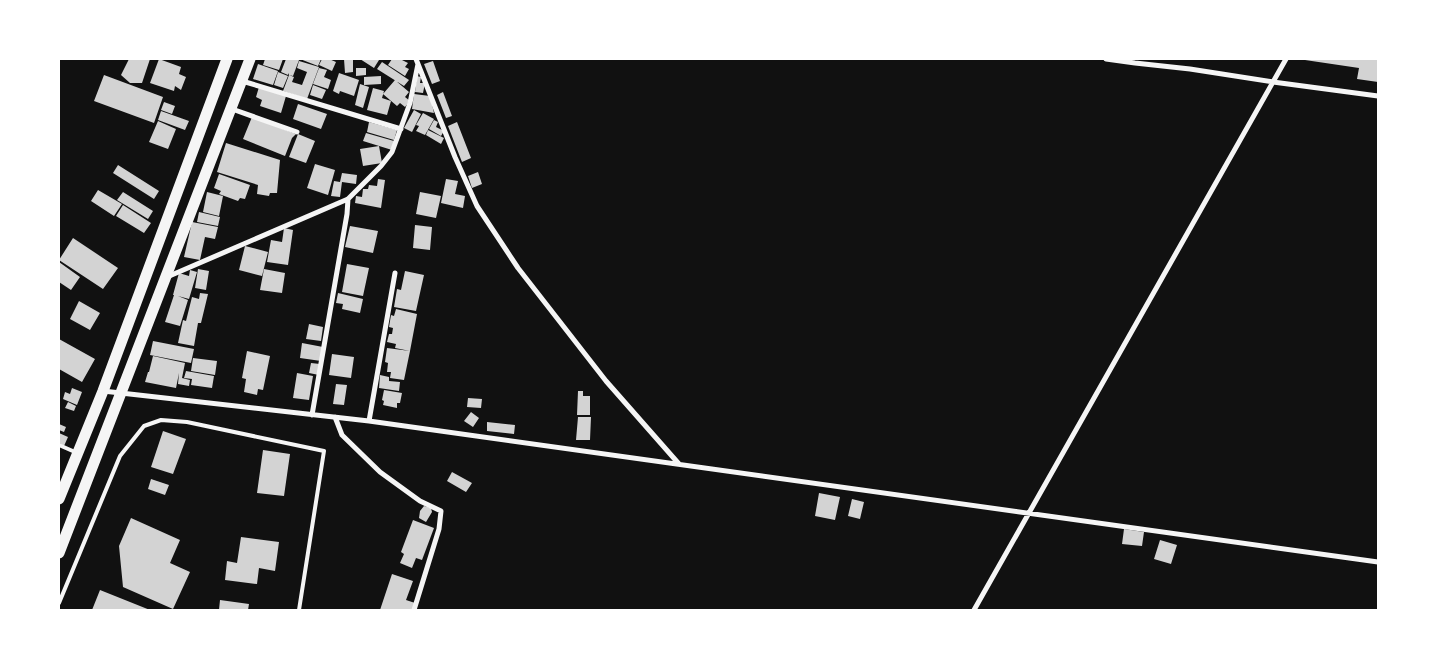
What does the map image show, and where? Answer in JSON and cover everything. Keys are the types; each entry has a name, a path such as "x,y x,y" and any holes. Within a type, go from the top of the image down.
{"highway":[{"path":"59,499 104,391 228,59"},
{"path":"59,553 250,59"}],"street":[{"path":"1106,59 1378,96"},
{"path":"974,610 1286,59"},
{"path":"166,277 348,199 381,166 392,152 410,104 417,62"},
{"path":"417,62 477,206 518,268 606,381 679,465"},
{"path":"242,80 402,129"},
{"path":"231,109 297,132"},
{"path":"312,415 348,199"},
{"path":"369,421 395,273"},
{"path":"104,391 369,421 1378,562"},
{"path":"335,417 342,435 380,472 420,501 441,511 439,529 414,610"}],"lane":[{"path":"59,603 120,456 144,426 161,420 188,422 324,451 299,610"},
{"path":"59,446 78,453"}],"building":[{"path":"129,59 150,59 142,83 130,83 121,75"},
{"path":"159,59 181,67 179,74 186,77 181,90 175,86 174,91 150,83"},
{"path":"265,59 283,59 279,70 263,65"},
{"path":"286,59 299,60 293,76 289,75 289,73 288,75 281,72"},
{"path":"300,59 321,59 318,66"},
{"path":"322,59 336,62 332,71 319,65"},
{"path":"344,59 353,59 353,72 345,73"},
{"path":"360,59 377,59 379,60 374,68"},
{"path":"392,59 402,59 408,63 405,67 409,69 405,76 388,65"},
{"path":"1305,59 1378,59 1378,82 1357,79 1359,68"},
{"path":"299,61 319,67 307,99 283,91 289,75 294,77 292,82 302,85 307,72 297,68"},
{"path":"433,61 440,81 432,84 424,64"},
{"path":"382,62 409,80 404,86 377,69"},
{"path":"258,64 278,71 273,85 253,79"},
{"path":"319,68 327,70 324,77 331,80 328,89 313,84"},
{"path":"356,68 366,68 366,75 356,76"},
{"path":"278,72 288,76 283,88 274,85"},
{"path":"339,73 359,80 354,96 340,91 339,94 333,91"},
{"path":"104,75 163,97 154,123 94,101"},
{"path":"381,76 381,84 364,85 364,77"},
{"path":"417,76 421,77 420,83 425,83 423,93 415,92"},
{"path":"395,80 409,92 405,97 410,101 405,107 400,103 397,106 383,94"},
{"path":"360,84 369,87 363,108 355,105"},
{"path":"313,85 326,90 322,99 310,95"},
{"path":"259,87 286,96 281,113 260,106 262,100 256,97"},
{"path":"373,88 384,91 382,98 391,101 387,115 367,110"},
{"path":"443,92 452,116 446,118 437,95"},
{"path":"414,94 430,96 434,113 412,109"},
{"path":"164,102 175,106 172,114 161,110"},
{"path":"298,104 327,114 321,129 293,119"},
{"path":"414,110 421,114 412,132 404,128"},
{"path":"161,111 189,121 185,130 158,120"},
{"path":"423,113 434,119 425,135 416,131 419,126 416,125"},
{"path":"252,117 296,134 292,138 285,156 243,139"},
{"path":"434,120 438,122 436,127 444,131 441,136 429,129"},
{"path":"158,121 176,129 168,149 149,142"},
{"path":"369,122 397,130 394,140 367,132"},
{"path":"457,122 471,158 462,162 448,126"},
{"path":"428,130 444,138 441,144 426,135"},
{"path":"366,133 394,141 392,150 363,141"},
{"path":"298,134 315,141 306,163 289,157"},
{"path":"226,143 280,160 277,193 270,193 269,196 257,194 258,185 217,172"},
{"path":"379,146 382,163 363,166 360,149"},
{"path":"315,164 335,170 328,195 307,188"},
{"path":"118,165 159,191 154,199 113,173"},
{"path":"478,172 482,184 472,188 468,176"},
{"path":"342,173 357,175 356,184 342,182 340,197 331,196 334,181 340,182"},
{"path":"219,174 250,185 245,199 240,198 238,201 219,194 221,191 214,188"},
{"path":"378,179 385,180 381,208 355,203 356,196 362,197 363,189 368,189 369,185 377,186"},
{"path":"446,179 458,181 455,194 465,196 463,208 441,203"},
{"path":"98,190 122,204 114,216 91,201"},
{"path":"123,192 153,211 148,219 117,200"},
{"path":"207,192 223,196 219,216 203,212"},
{"path":"420,192 441,196 436,218 416,214"},
{"path":"123,205 151,223 144,233 116,216"},
{"path":"199,212 220,217 218,226 197,222"},
{"path":"192,222 218,227 215,239 205,237 200,260 184,257"},
{"path":"415,225 432,227 430,250 413,248"},
{"path":"350,226 378,231 373,253 345,247"},
{"path":"284,228 293,230 288,265 267,262 271,240 282,242"},
{"path":"73,238 118,268 103,289 59,260"},
{"path":"245,246 268,252 262,276 239,270"},
{"path":"59,262 80,277 71,290 59,282"},
{"path":"347,264 369,268 363,296 342,292"},
{"path":"198,269 209,271 206,290 195,288"},
{"path":"264,269 285,273 282,293 260,290"},
{"path":"190,270 197,272 189,299 178,296 188,300 180,326 165,322 179,273 189,276"},
{"path":"405,271 424,275 416,311 394,307 397,289 401,290"},
{"path":"200,293 208,294 201,323 198,323 194,346 178,343 183,320 186,321 192,297 199,299"},
{"path":"338,293 363,299 360,313 342,309 343,304 336,303"},
{"path":"79,301 100,313 90,330 70,319"},
{"path":"396,309 417,314 410,351 395,348 396,344 387,342 393,328 389,327 391,315 394,316"},
{"path":"309,324 323,327 321,341 306,339"},
{"path":"59,339 95,359 82,382 59,369"},
{"path":"153,341 194,349 191,363 150,355"},
{"path":"302,343 323,347 321,361 300,358"},
{"path":"387,348 410,351 404,380 390,378 391,372 387,372 388,363 385,362"},
{"path":"247,351 270,356 263,390 258,389 257,395 244,392 246,379 242,378"},
{"path":"332,354 354,357 351,378 329,375"},
{"path":"153,356 185,363 182,378 190,380 189,386 178,384 179,373 176,388 145,382"},
{"path":"193,358 217,361 215,375 191,371"},
{"path":"311,363 320,364 319,375 309,373"},
{"path":"186,371 214,376 212,388 191,385 192,379 184,378"},
{"path":"297,373 313,376 309,400 293,398"},
{"path":"380,375 389,377 389,381 400,382 399,391 379,388"},
{"path":"336,384 347,385 344,405 333,404"},
{"path":"72,388 82,392 77,405 63,399 65,392 70,394"},
{"path":"384,390 402,393 400,403 397,403 397,408 383,405"},
{"path":"578,391 583,391 583,396 590,396 590,415 577,415"},
{"path":"468,398 482,399 481,408 467,407"},
{"path":"68,402 76,406 74,411 65,408"},
{"path":"471,412 479,418 473,427 464,421"},
{"path":"578,417 591,417 590,440 576,440"},
{"path":"487,422 515,425 514,434 487,431"},
{"path":"59,424 66,427 64,432 59,430"},
{"path":"163,431 186,439 173,474 151,467"},
{"path":"59,433 68,437 64,446 59,443"},
{"path":"263,450 290,454 284,496 257,493"},
{"path":"452,472 472,483 466,492 447,481"},
{"path":"151,479 169,485 165,495 148,489"},
{"path":"819,493 840,497 835,520 815,516"},
{"path":"852,499 864,502 860,519 848,516"},
{"path":"424,506 431,508 432,512 426,522 419,518 420,511"},
{"path":"131,518 180,540 170,563 190,572 173,609 123,587 119,546"},
{"path":"413,520 434,528 422,560 416,558 412,568 400,563 404,554 401,552"},
{"path":"1124,529 1144,532 1142,546 1122,544"},
{"path":"241,537 279,542 275,571 259,568 257,584 225,580 227,561 237,563"},
{"path":"1160,540 1177,545 1171,564 1154,559"},
{"path":"392,574 413,581 406,600 415,603 413,610 380,610"},
{"path":"100,590 150,610 92,610"},
{"path":"220,600 249,604 248,610 219,610"}]}
